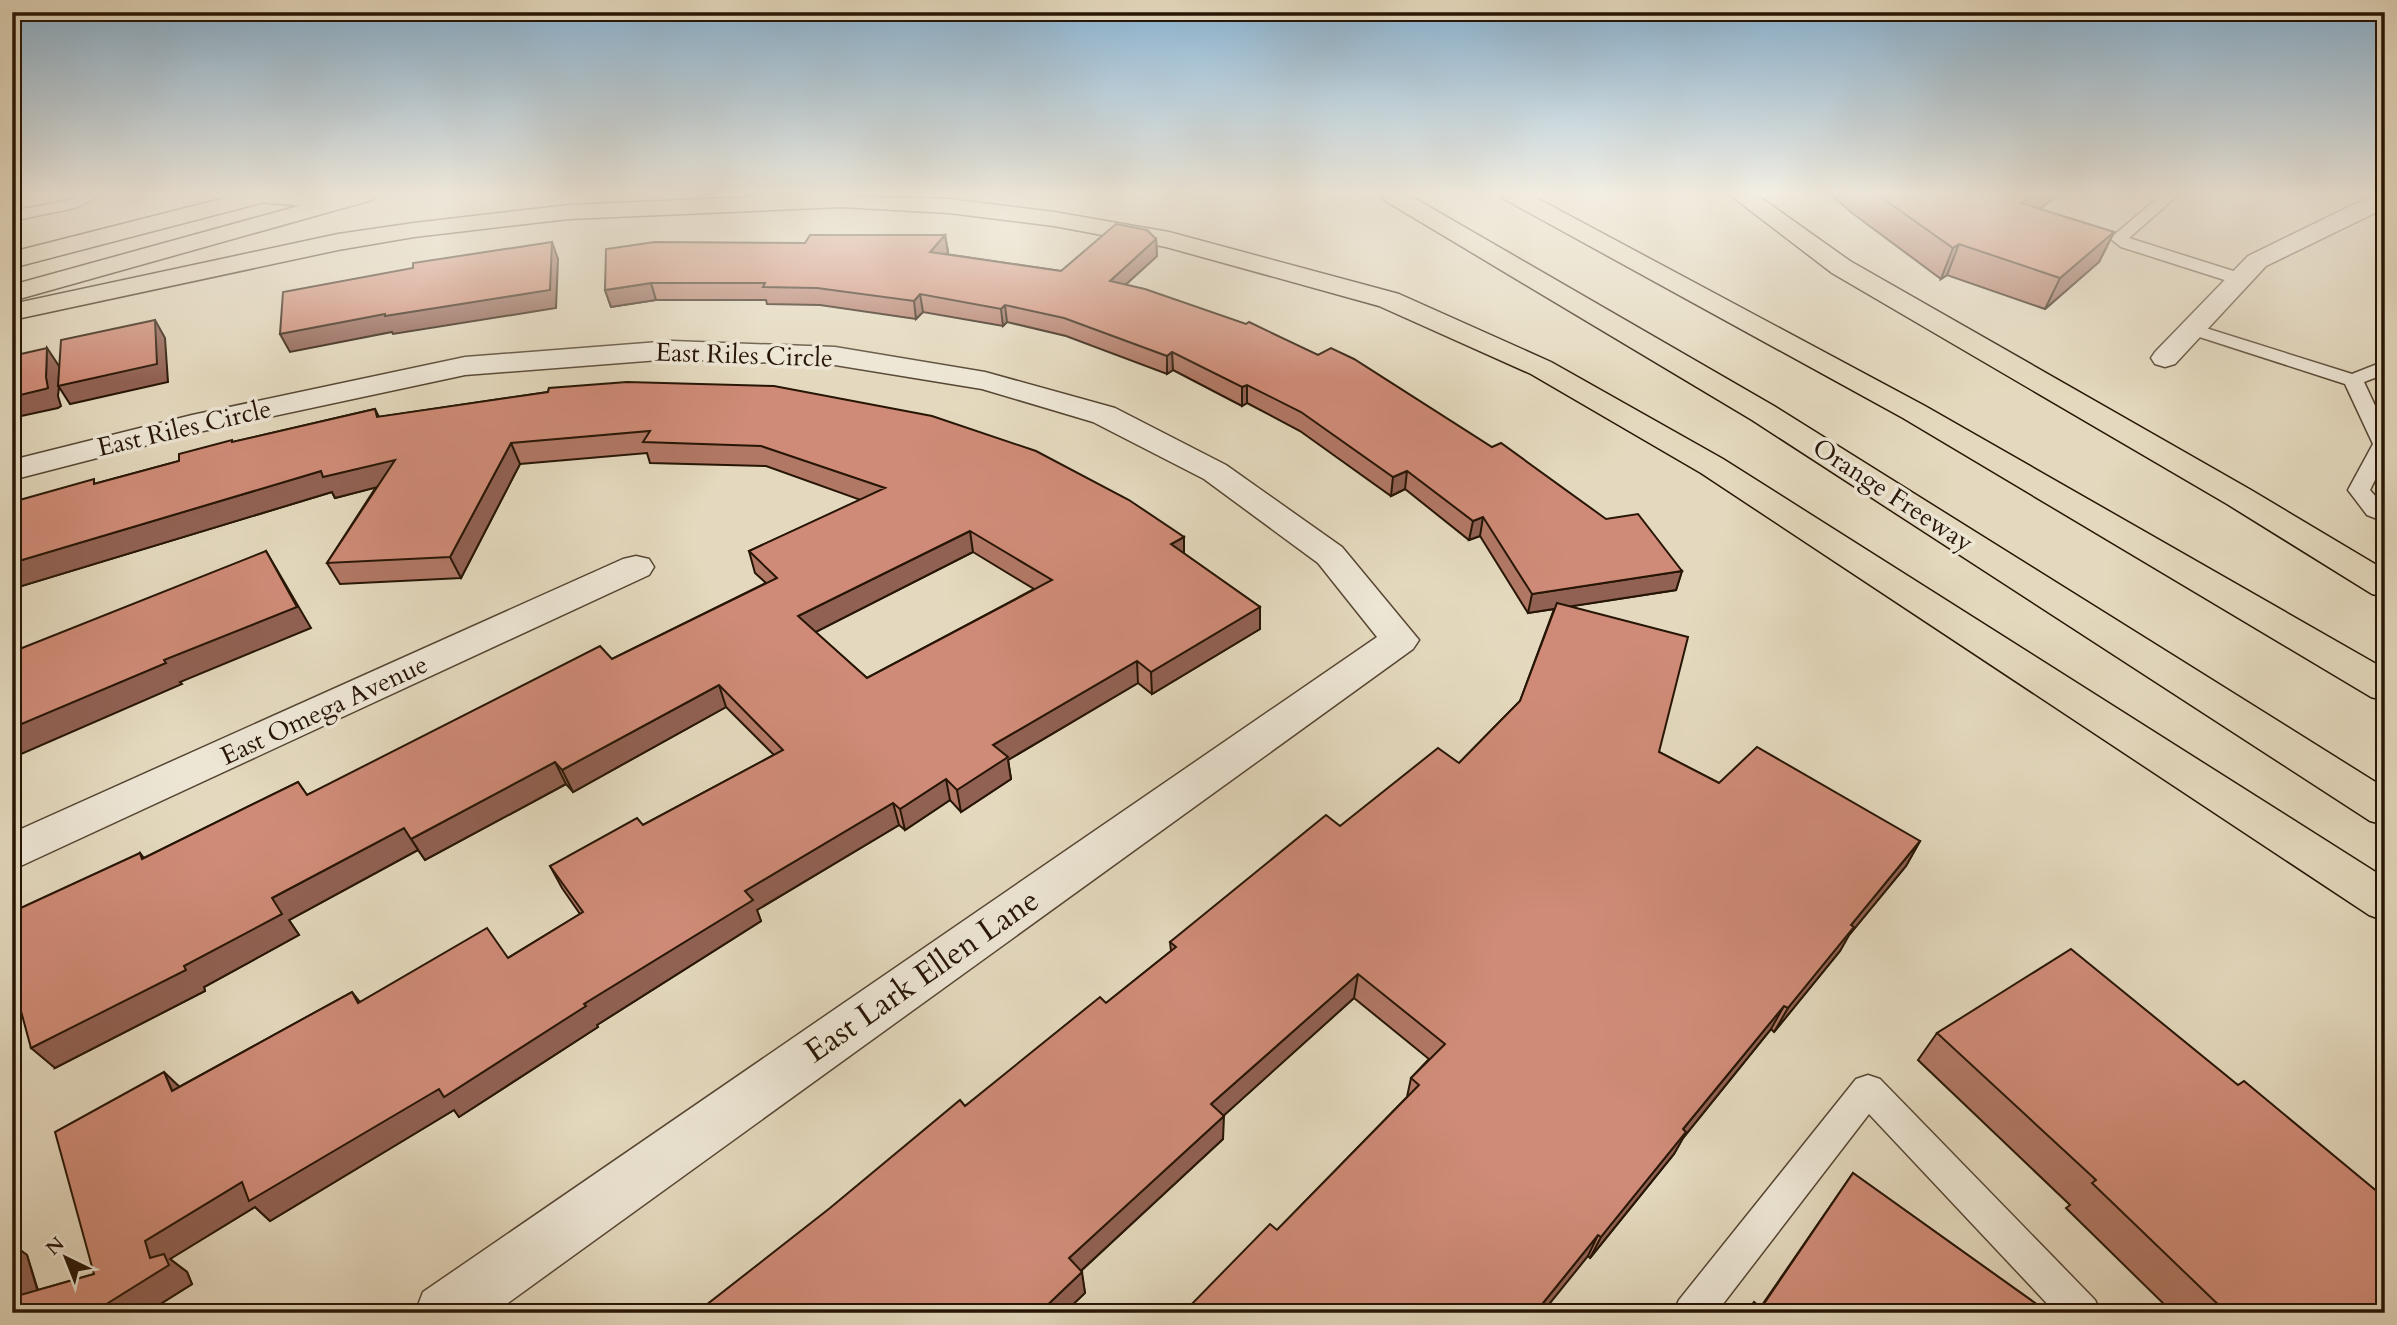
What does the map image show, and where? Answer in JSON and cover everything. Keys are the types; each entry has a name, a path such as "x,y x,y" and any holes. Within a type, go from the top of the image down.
{"main road":[{"path":"12,293 142,257"},
{"path":"12,312 269,257"},
{"path":"1231,257 1389,300 1541,368 1712,466 2385,902"},
{"name":"Orange Freeway","path":"1498,257 1763,412 2385,809"},
{"path":"1628,257 1914,412 2385,687"},
{"path":"1827,257 2239,497 2385,586"}],"street":[{"path":"2165,358 2257,261 2266,257"},
{"name":"East Riles Circle","path":"12,470 192,424 465,366 672,350 835,356 985,380 1104,415 1215,472 1330,555 1400,640"},
{"name":"East Omega Avenue","path":"12,853 636,568"},
{"name":"East Lark Ellen Lane","path":"444,1313 1400,640"}],"lane":[{"path":"2168,257 2240,279"},
{"path":"2193,329 2353,380 2385,367"},
{"path":"2353,380 2383,444 2359,490 2375,510 2385,516"},
{"path":"1692,1313 1868,1090 2082,1313"}],"building":[{"path":"454,257 551,257 550,290 385,314 280,334 283,292 413,268 413,263"},
{"path":"606,257 963,257 1061,271 1078,257 1136,257 1110,281 1145,289 1246,324 1249,322 1318,355 1331,348 1354,359 1492,447 1501,443 1606,519 1638,514 1682,571 1532,594 1483,517 1473,521 1407,471 1393,477 1301,412 1247,385 1242,387 1172,352 1167,356 1064,318 1005,305 1001,309 920,294 914,301 817,288 763,287 765,283 651,283 605,290"},
{"path":"1997,257 2085,257 2060,278"},
{"path":"155,320 157,364 58,386 61,340"},
{"path":"47,348 48,388 12,397 12,356"},
{"path":"627,382 774,386 932,416 1036,451 1129,500 1184,537 1171,544 1260,607 1151,672 1137,661 993,745 1008,757 957,790 946,779 900,809 893,803 745,891 753,900 584,1004 586,1006 444,1097 439,1089 249,1201 242,1182 145,1241 150,1258 164,1254 169,1265 92,1313 12,1313 12,1278 17,1296 94,1274 55,1132 164,1072 172,1091 352,992 358,1003 487,928 508,958 583,912 550,866 637,818 643,825 783,750 719,685 562,770 555,762 411,839 404,828 272,898 282,914 184,966 186,970 31,1048 12,978 12,912 140,853 142,859 298,782 307,795 600,646 612,659 777,578 749,551 885,488 761,446 643,442 650,431 511,443 450,557 327,563 395,460 323,477 321,471 12,563 12,506 17,504 16,501 94,479 94,484 179,461 179,454 232,440 375,409 377,417 548,392 549,388","holes":["970,531 1052,580 867,678 798,616"]},
{"path":"266,551 297,607 164,660 166,663 12,728 12,652"},
{"path":"1557,603 1688,637 1659,752 1719,783 1757,747 1920,841 1788,1008 1784,1006 1683,1129 1686,1132 1601,1237 1598,1235 1535,1313 1183,1313 1270,1224 1277,1230 1419,1085 1411,1078 1445,1044 1358,974 1211,1104 1224,1116 1069,1258 1082,1272 1039,1313 696,1313 830,1208 960,1100 965,1106 1100,997 1106,1003 1176,947 1170,942 1326,815 1340,826 1438,748 1459,763 1520,701"},
{"path":"2071,949 2238,1085 2244,1081 2385,1198 2385,1313 2227,1313 2092,1183 2096,1180 1937,1033"},
{"path":"1853,1173 2049,1313 1746,1313 1754,1302 1761,1308"}]}
